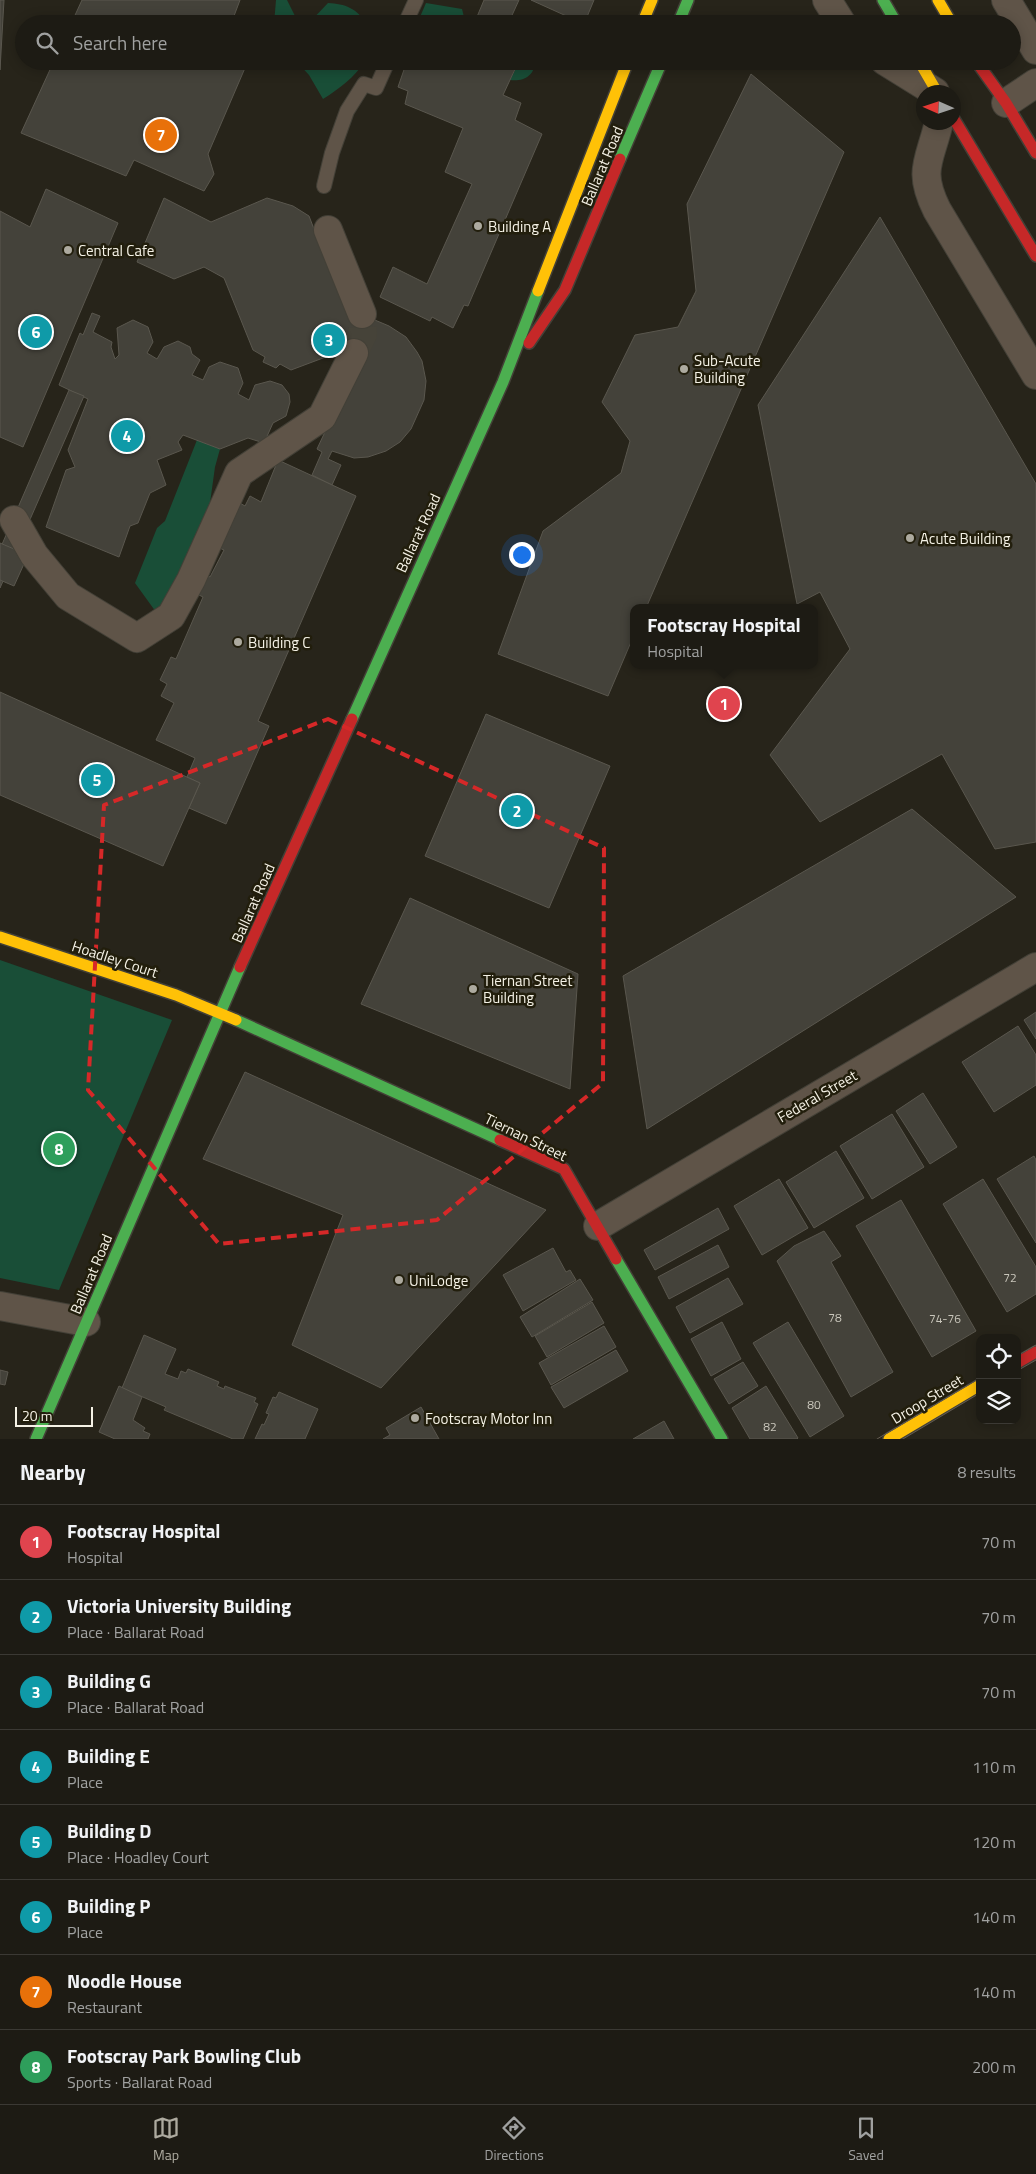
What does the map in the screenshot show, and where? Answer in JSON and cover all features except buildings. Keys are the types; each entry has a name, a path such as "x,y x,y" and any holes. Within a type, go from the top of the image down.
{"main road":[{"path":"646,15 652,0"},
{"path":"682,15 688,0"},
{"path":"883,0 892,15"},
{"path":"938,0 947,15"},
{"name":"Ballarat Road","path":"36,1439 220,1012 503,382 624,70"},
{"name":"Ballarat Road","path":"503,382 565,290 658,70"},
{"path":"924,70 932,85"},
{"path":"982,70 1006,103 1036,153"},
{"path":"961,130 1036,256"},
{"name":"Hoadley Court","path":"0,937 176,995 220,1012"},
{"name":"Tiernan Street","path":"220,1012 564,1169 722,1439"},
{"path":"1021,1361 1036,1352"},
{"name":"Droop Street","path":"889,1439 976,1387"}],"street":[{"path":"827,0 836,15"},
{"path":"1021,17 1036,50"},
{"path":"899,70 924,85"},
{"path":"1006,103 1036,83"},
{"path":"936,130 926,164 926,181 930,194 937,210 1036,375"},
{"path":"328,230 362,314"},
{"path":"7,515 34,555 68,596 137,638 171,616 191,580 239,472 322,417 354,353"},
{"name":"Federal Street","path":"598,1226 1036,967"},
{"path":"0,1306 86,1322"}],"lane":[{"path":"409,15 416,0"},
{"path":"324,186 332,153 347,111 364,84 376,88 384,70"}],"highlighted area":[{"path":"328,719 604,848 603,1083 437,1220 219,1244 88,1090 104,805"}],"green space":[{"path":"276,0 287,0 294,15 275,15"},
{"path":"328,3 340,4 360,15 317,15"},
{"path":"426,3 462,9 464,15 421,15"},
{"path":"304,70 358,70 346,82 323,99"},
{"path":"515,70 533,70 524,79 510,80"},
{"path":"197,440 220,449 215,467 210,503 161,619 135,583 157,528 165,521"},
{"path":"0,960 172,1020 59,1290 0,1278"}],"tunnel":[{"path":"354,353 363,334 362,314"}],"tram line":[{"path":"1021,1354 1036,1345"},
{"path":"1021,1369 1036,1360"},
{"path":"877,1439 978,1379"},
{"path":"903,1439 976,1395"}],"traffic: fast":[{"path":"682,15 688,0"},
{"path":"883,0 892,15"},
{"path":"620,159 658,70"},
{"path":"352,719 503,382 538,291"},
{"path":"36,1439 240,967"},
{"path":"236,1020 500,1140"},
{"path":"616,1259 722,1439"}],"traffic: slow":[{"path":"646,15 652,0"},
{"path":"938,0 947,15"},
{"path":"538,291 624,70"},
{"path":"924,70 933,85"},
{"path":"0,937 176,995 236,1020"},
{"path":"889,1439 976,1387"}],"traffic: jam":[{"path":"982,70 1006,103 1036,153"},
{"path":"961,130 1036,256"},
{"path":"529,343 565,290 620,159"},
{"path":"240,967 352,719"},
{"path":"500,1140 564,1169 616,1259"},
{"path":"1021,1361 1036,1352"}],"place":[{"name":"Noodle House","path":"161,135"},
{"name":"Building A","path":"478,226"},
{"name":"Central Cafe","path":"68,250"},
{"name":"Building P","path":"36,332"},
{"name":"Building G","path":"329,340"},
{"name":"Sub-Acute Building","path":"684,369"},
{"name":"Building E","path":"127,436"},
{"name":"Acute Building","path":"910,538"},
{"name":"Building C","path":"238,642"},
{"name":"Footscray Hospital","path":"724,704"},
{"name":"Building D","path":"97,780"},
{"name":"Victoria University Building","path":"517,811"},
{"name":"Tiernan Street Building","path":"473,989"},
{"name":"Footscray Park Bowling Club","path":"59,1149"},
{"name":"UniLodge","path":"399,1280"},
{"name":"Footscray Motor Inn","path":"415,1418"}]}
